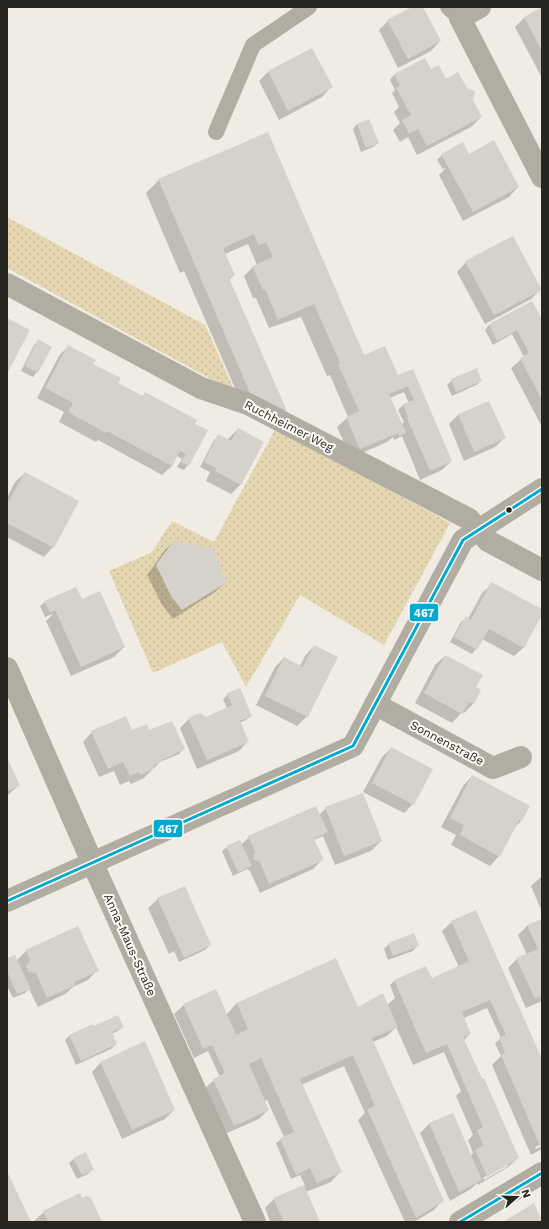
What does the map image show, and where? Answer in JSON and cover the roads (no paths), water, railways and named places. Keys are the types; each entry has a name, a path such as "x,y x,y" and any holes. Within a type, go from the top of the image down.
{"street":[{"path":"480,7 454,12 542,177"},
{"name":"Ruchheimer Weg","path":"7,284 202,388 248,404 469,519 488,541 542,570"},
{"path":"7,900 353,746 463,540 542,489"},
{"name":"Anna-Maus-Straße","path":"7,668 92,862 255,1222"},
{"name":"Sonnenstraße","path":"375,704 493,768 521,757"},
{"path":"460,1222 542,1173"}],"lane":[{"path":"216,132 253,45 310,7"}]}
